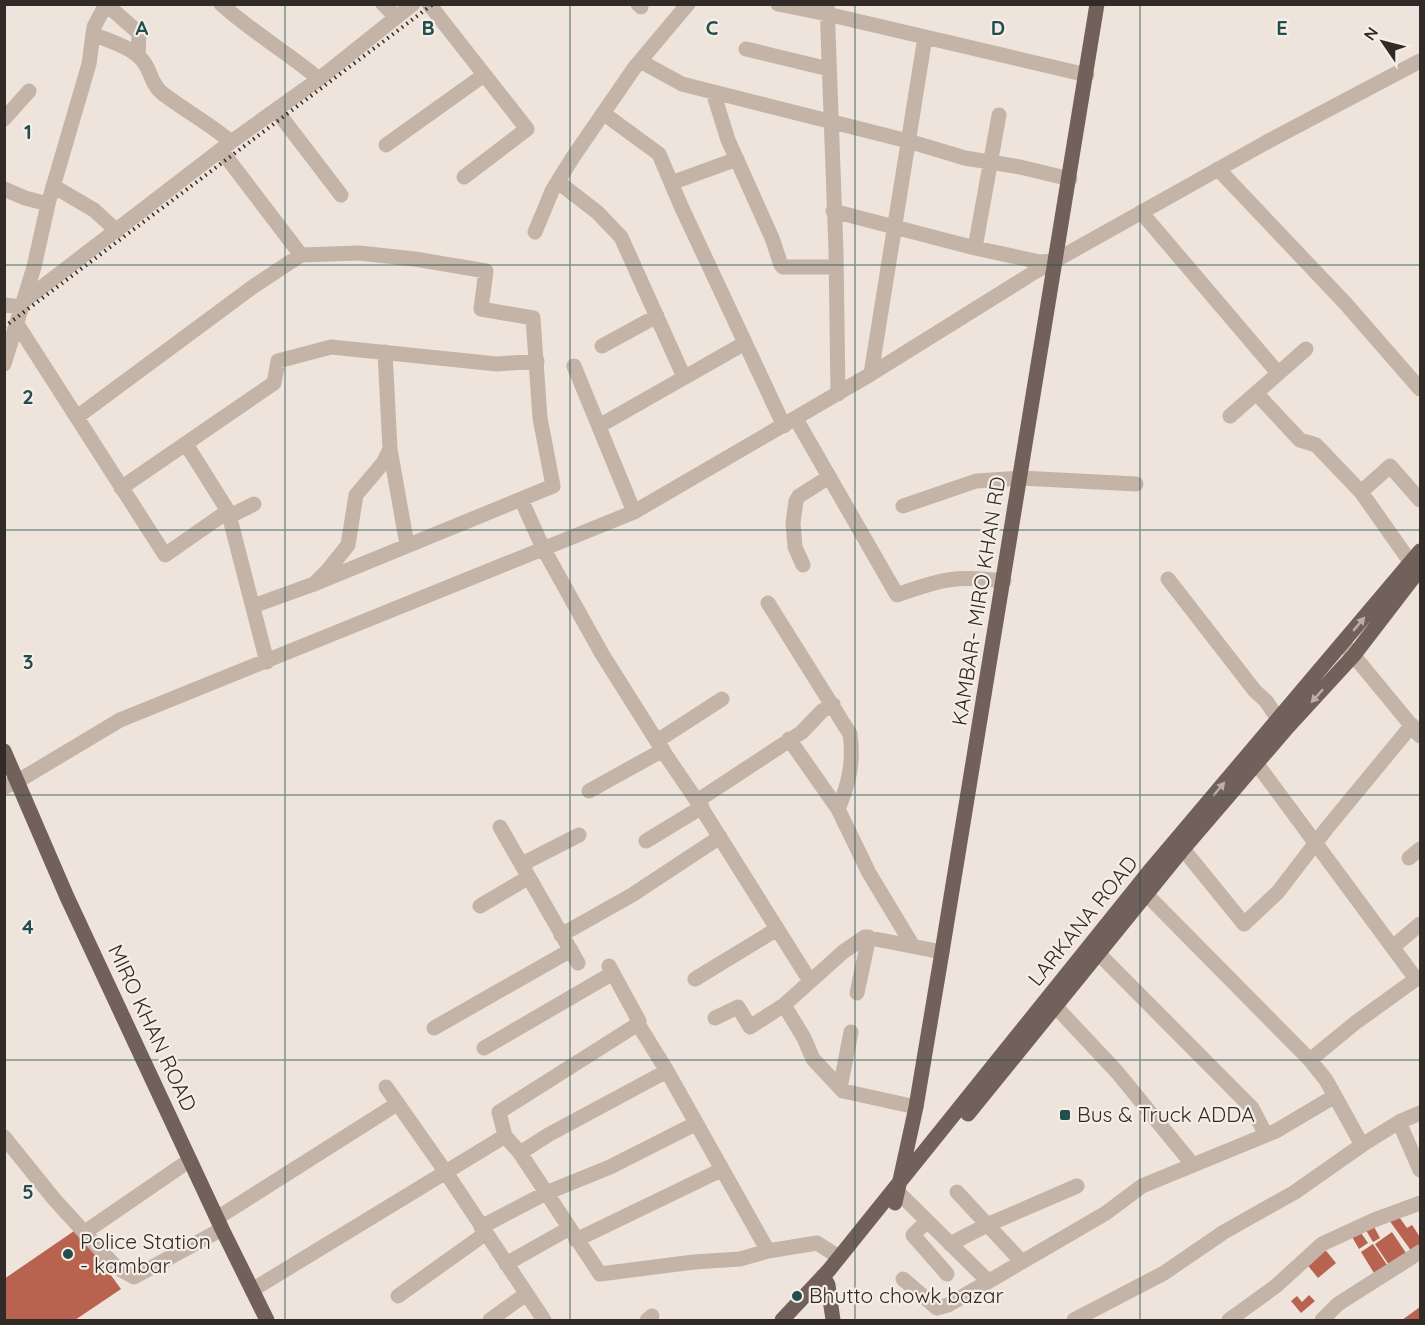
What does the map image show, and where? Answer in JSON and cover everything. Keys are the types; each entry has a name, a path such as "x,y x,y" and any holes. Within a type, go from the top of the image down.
{"main road":[{"name":"KAMBAR- MIRO KHAN RD","path":"898,1193 916,1107 1098,4"},
{"name":"LARKANA ROAD","path":"796,1320 1003,1062 1152,868 1343,643 1417,561"},
{"name":"LARKANA ROAD","path":"1003,1062 1056,1007 1183,849 1354,655 1417,561"},
{"name":"MIRO KHAN ROAD","path":"4,752 11,784 67,897 267,1320"},
{"name":"LARKANA ROAD","path":"782,1320 826,1280 839,1257 898,1193"},
{"path":"826,1280 833,1320"}],"street":[{"path":"4,364 34,267 48,204 88,64 94,27 106,4 139,33 138,56"},
{"path":"221,4 319,79"},
{"path":"383,4 396,17"},
{"path":"4,305 23,304 226,146 319,79 413,4"},
{"path":"429,4 527,129 464,177"},
{"path":"535,232 558,182 603,113 640,61 688,4"},
{"path":"778,4 827,9 925,38 1087,75"},
{"path":"827,9 838,394"},
{"path":"93,34 138,56 147,66 154,86 208,123 301,255"},
{"path":"871,375 925,38"},
{"path":"746,49 829,69"},
{"path":"640,61 682,84 908,141 965,158 1070,178"},
{"path":"11,784 120,720 634,512 871,375 1055,261 1218,169 1420,61"},
{"path":"386,145 484,75"},
{"path":"4,119 29,91"},
{"path":"713,92 737,159 783,267 835,267"},
{"path":"276,110 340,195"},
{"path":"603,113 659,154 745,343 790,423 829,477 897,596 940,580 978,577 1004,581"},
{"path":"975,248 999,115"},
{"path":"671,183 737,159"},
{"path":"1218,169 1346,304 1420,389"},
{"path":"558,182 597,212 621,237 684,377"},
{"path":"53,186 94,210 117,231"},
{"path":"4,189 48,204"},
{"path":"833,211 975,248 1040,262 1055,261"},
{"path":"1141,212 1278,373"},
{"path":"77,417 254,286 301,255 359,253 415,259 486,271 481,309 533,318 540,418 553,486 314,584 254,606"},
{"path":"602,346 657,316"},
{"path":"17,324 165,555 229,513 254,504"},
{"path":"599,426 745,343"},
{"path":"122,488 274,383 278,361 331,347 497,364 537,361"},
{"path":"1230,416 1306,349"},
{"path":"385,352 390,449 407,545"},
{"path":"574,366 634,512"},
{"path":"1256,393 1300,440 1316,445 1361,492 1417,561"},
{"path":"186,444 229,513 267,662"},
{"path":"314,584 348,544 356,495 383,463 390,449"},
{"path":"1361,492 1390,466 1420,500"},
{"path":"803,564 795,547 793,523 796,501 799,496 829,477"},
{"path":"903,506 976,481 1021,478 1136,483"},
{"path":"521,499 543,548 602,654 700,804 810,981"},
{"path":"1168,579 1278,719"},
{"path":"768,603 850,734 853,749 848,786 838,809"},
{"path":"1183,849 1244,924 1278,892 1316,844 1416,730 1343,643"},
{"path":"588,790 660,746 722,699"},
{"path":"645,841 802,732 822,711 833,704"},
{"path":"789,739 838,809 869,873 913,946"},
{"path":"1257,764 1416,979 1355,1023 1310,1060"},
{"path":"434,1028 574,956 500,827"},
{"path":"480,906 579,835"},
{"path":"561,935 632,895 720,837"},
{"path":"1146,894 1310,1060 1326,1080 1362,1144"},
{"path":"1393,947 1420,924"},
{"path":"695,979 777,929"},
{"path":"715,1018 738,1006 750,1027 784,1005 843,952 865,937 942,952"},
{"path":"857,993 869,937"},
{"path":"1098,953 1252,1108 1266,1135"},
{"path":"484,1048 611,970 639,1021 638,1024 667,1071 768,1251"},
{"path":"784,1005 804,1038 813,1059 843,1091 916,1107"},
{"path":"1056,1007 1117,1072 1193,1164"},
{"path":"638,1024 499,1113 505,1136 520,1153 572,1235 600,1274 694,1262 740,1259 768,1251 817,1243 839,1257"},
{"path":"840,1088 851,1032"},
{"path":"520,1153 548,1135 667,1071"},
{"path":"386,1087 544,1320"},
{"path":"903,1279 937,1308 948,1305 1106,1213 1142,1186 1266,1135 1335,1096"},
{"path":"4,1137 54,1199 116,1267 134,1277 220,1223 397,1104"},
{"path":"1074,1320 1164,1273 1224,1232 1295,1192 1362,1144 1399,1122 1420,1113"},
{"path":"1399,1122 1420,1170"},
{"path":"398,1296 484,1230 546,1193 610,1167 695,1124"},
{"path":"252,1290 505,1136"},
{"path":"84,1232 190,1160"},
{"path":"506,1264 721,1170"},
{"path":"950,1244 987,1225 1077,1186"},
{"path":"957,1192 1022,1262"},
{"path":"898,1193 988,1281"},
{"path":"1229,1320 1276,1287 1322,1244 1374,1220 1420,1203"},
{"path":"927,1221 913,1235 947,1274"},
{"path":"1322,1320 1338,1304 1420,1252"},
{"path":"490,1320 526,1294"}],"building":[{"path":"1397,1214 1407,1228 1412,1225 1420,1237 1420,1246 1412,1252 1389,1220"},
{"path":"1372,1223 1380,1238 1373,1242 1364,1227"},
{"name":"Police Station - kambar","path":"77,1229 121,1289 75,1320 4,1320 4,1279"},
{"path":"1359,1230 1368,1243 1359,1249 1351,1235"},
{"path":"1392,1232 1406,1253 1389,1265 1375,1244"},
{"path":"1373,1244 1387,1265 1374,1273 1361,1252"},
{"path":"1323,1247 1336,1263 1318,1278 1305,1262"},
{"path":"1309,1295 1315,1301 1301,1313 1291,1301 1297,1296 1302,1302"},
{"path":"1420,1307 1420,1319 1402,1320"}],"railway":[{"path":"4,327 433,4"}],"place":[{"name":"Bus & Truck ADDA","path":"1065,1115"},
{"name":"Police Station - kambar","path":"68,1254"},
{"name":"Bhutto chowk bazar","path":"797,1296"}]}
